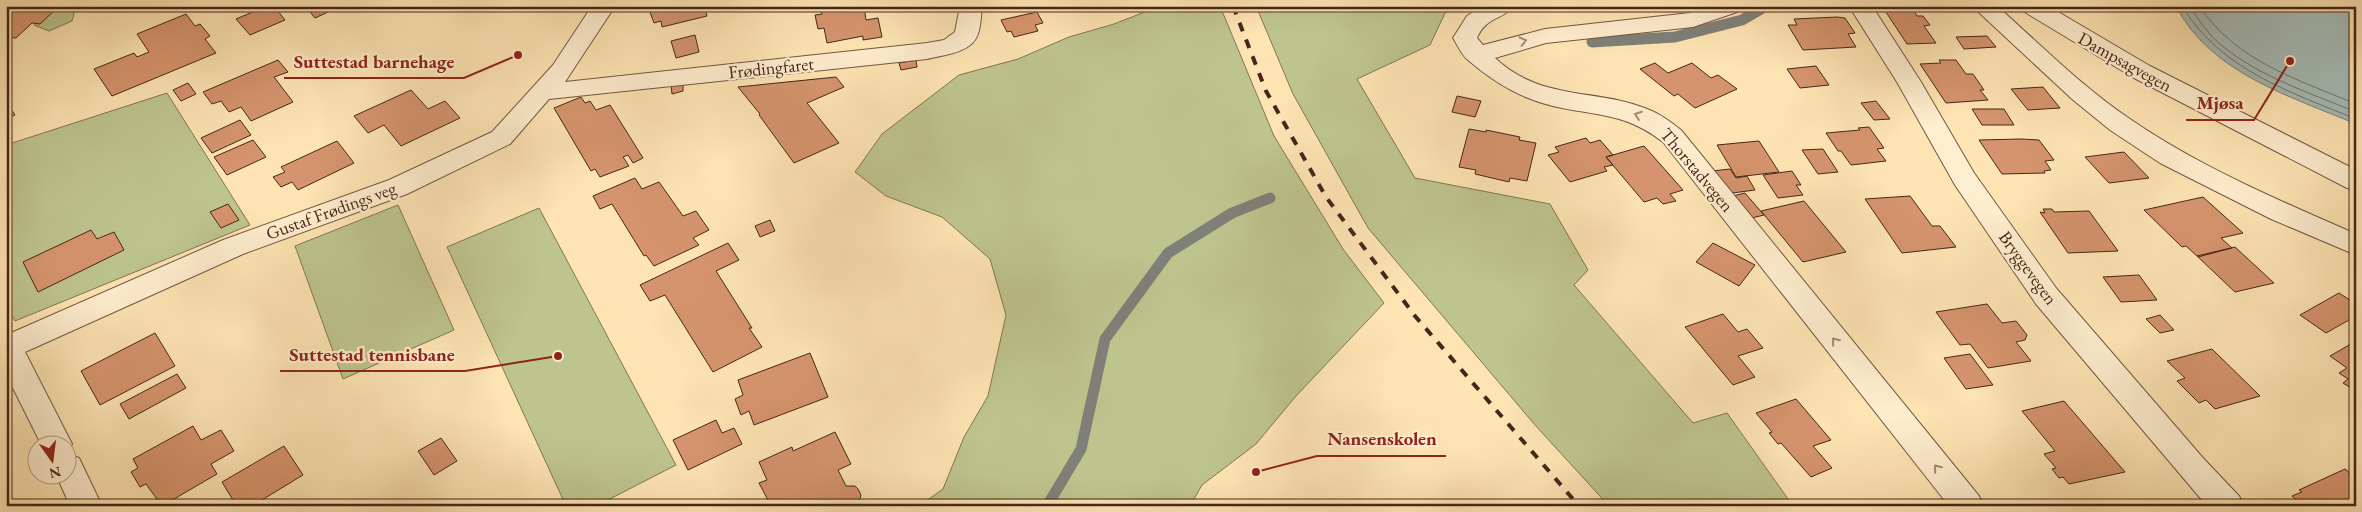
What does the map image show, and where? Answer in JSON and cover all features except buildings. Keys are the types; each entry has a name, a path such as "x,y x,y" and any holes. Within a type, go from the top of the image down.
{"street":[{"name":"Gustaf Frødings veg","path":"7,346 233,246 398,186 501,138 562,71 604,6"},
{"name":"Frødingfaret","path":"542,92 750,71 943,48 951,46 966,35 971,6"},
{"path":"1502,6 1478,17 1469,26 1465,38 1476,55 1546,36 1693,20 1732,6"},
{"name":"Bryggevegen","path":"1860,6 1908,82 1964,179 2046,296 2192,467 2228,506"},
{"path":"1983,6 2081,94 2119,124 2169,157 2280,212 2356,245"},
{"name":"Dampsagvegen","path":"2031,6 2142,72 2356,181"},
{"name":"Thorstadvegen","path":"1476,55 1499,75 1542,95 1614,107 1658,124 1672,136 1968,506"},
{"path":"7,346 51,434"},
{"path":"76,484 86,506"}],"green space":[{"path":"47,6 76,6 72,21 49,31 34,25 51,10"},
{"path":"1160,6 1220,6 1274,136 1343,249 1384,303 1296,396 1256,444 1202,485 1190,506 919,506 943,489 964,437 988,396 1006,315 990,259 942,217 886,196 855,172 882,134 959,75 1018,59 1069,37 1114,24"},
{"path":"1256,6 1465,6 1445,13 1430,45 1357,79 1415,178 1550,204 1588,270 1574,285 1693,423 1727,413 1793,506 1609,506 1535,425 1368,228 1293,94"},
{"path":"167,93 250,225 15,321 6,303 6,145"},
{"path":"398,205 454,330 343,379 295,246"},
{"path":"539,208 676,465 596,506 566,506 447,247"}],"water":[{"path":"2176,6 2356,6 2356,124 2280,92 2231,66 2209,49 2191,29"}],"waterway":[{"path":"1592,42 1675,37 1742,20 1766,6"},
{"path":"1047,506 1081,449 1105,339 1168,253 1232,213 1270,198"}],"railway":[{"path":"1233,6 1266,91 1326,197 1415,316 1579,506"}],"place":[{"name":"Suttestad barnehage","path":"518,55"},
{"name":"Mjøsa","path":"2290,61"},
{"name":"Suttestad tennisbane","path":"558,356"},
{"name":"Nansenskolen","path":"1256,472"}]}
